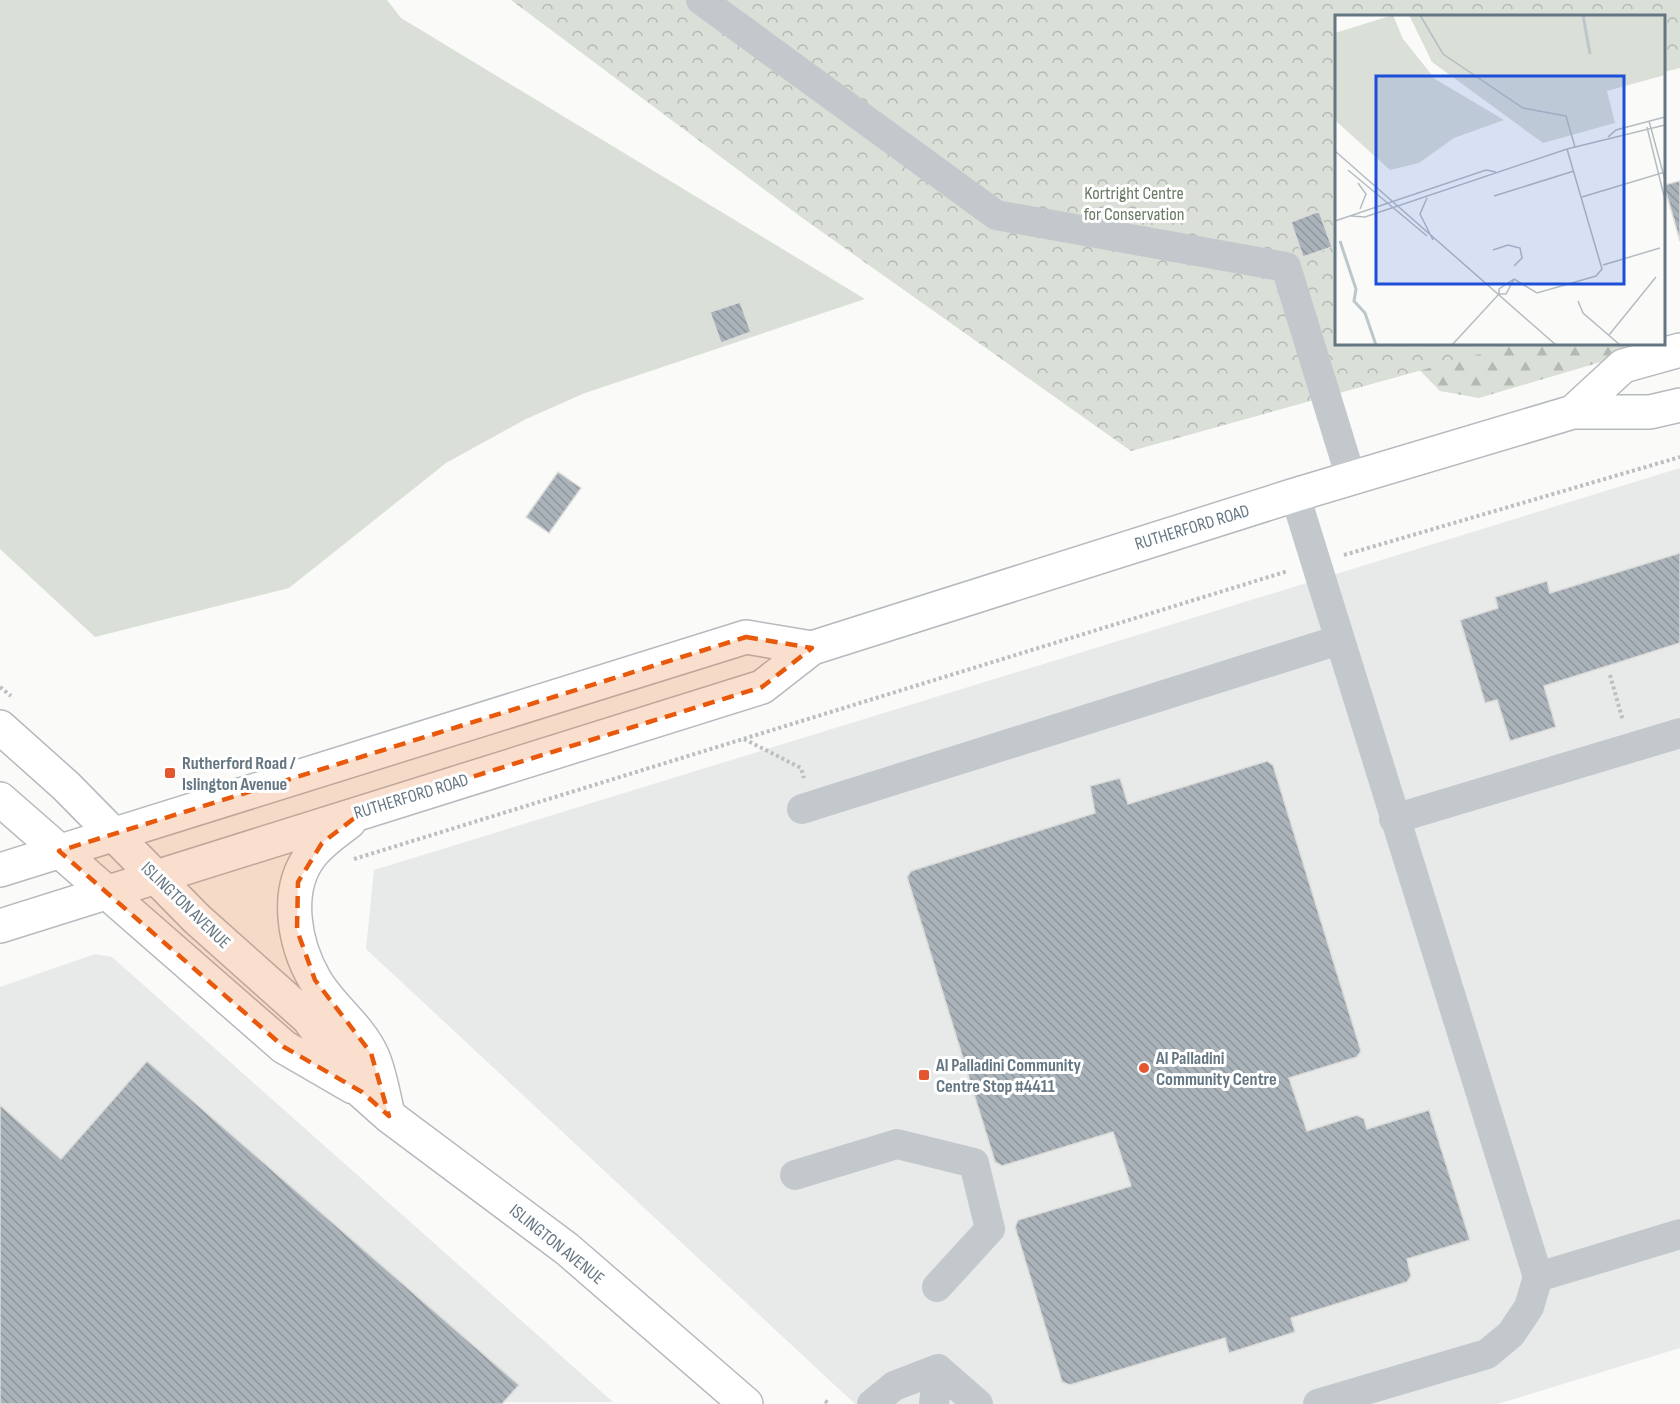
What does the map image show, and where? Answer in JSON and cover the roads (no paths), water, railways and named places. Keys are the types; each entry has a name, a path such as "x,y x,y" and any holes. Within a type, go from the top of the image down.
{"main road":[{"name":"RUTHERFORD ROAD","path":"1573,412 1623,366 1680,350"},
{"name":"RUTHERFORD ROAD","path":"0,926 762,687 813,648 1295,495 1573,412 1650,412 1680,405"},
{"name":"RUTHERFORD ROAD","path":"0,870 746,637 813,648"},
{"name":"ISLINGTON AVENUE","path":"0,728 66,786 197,919 308,1018 362,1092"},
{"name":"ISLINGTON AVENUE","path":"0,799 284,1047 362,1092 389,1116 567,1249 746,1404"},
{"path":"364,810 322,843 310,856 298,882 295,917 301,945 315,980 371,1053 389,1116"}],"lane":[{"path":"702,0 996,215 1286,267 1351,478"},
{"path":"1295,495 1538,1277 1529,1307 1511,1334 1487,1353 1318,1404"},
{"path":"807,807 1340,640"},
{"path":"1394,819 1680,733"},
{"path":"795,1175 897,1143 974,1163 990,1229 937,1287"},
{"path":"1538,1277 1680,1234"},
{"path":"872,1404 894,1386 938,1369"},
{"path":"934,1404 938,1369"},
{"path":"938,1369 978,1404"}],"place":[{"name":"Rutherford Road / Islington Avenue","path":"170,773"},
{"name":"Al Palladini Community Centre","path":"1144,1068"},
{"name":"Al Palladini Community Centre Stop #4411","path":"924,1075"}],"park label":[{"name":"Kortright Centre for Conservation","path":"1134,203"}]}
